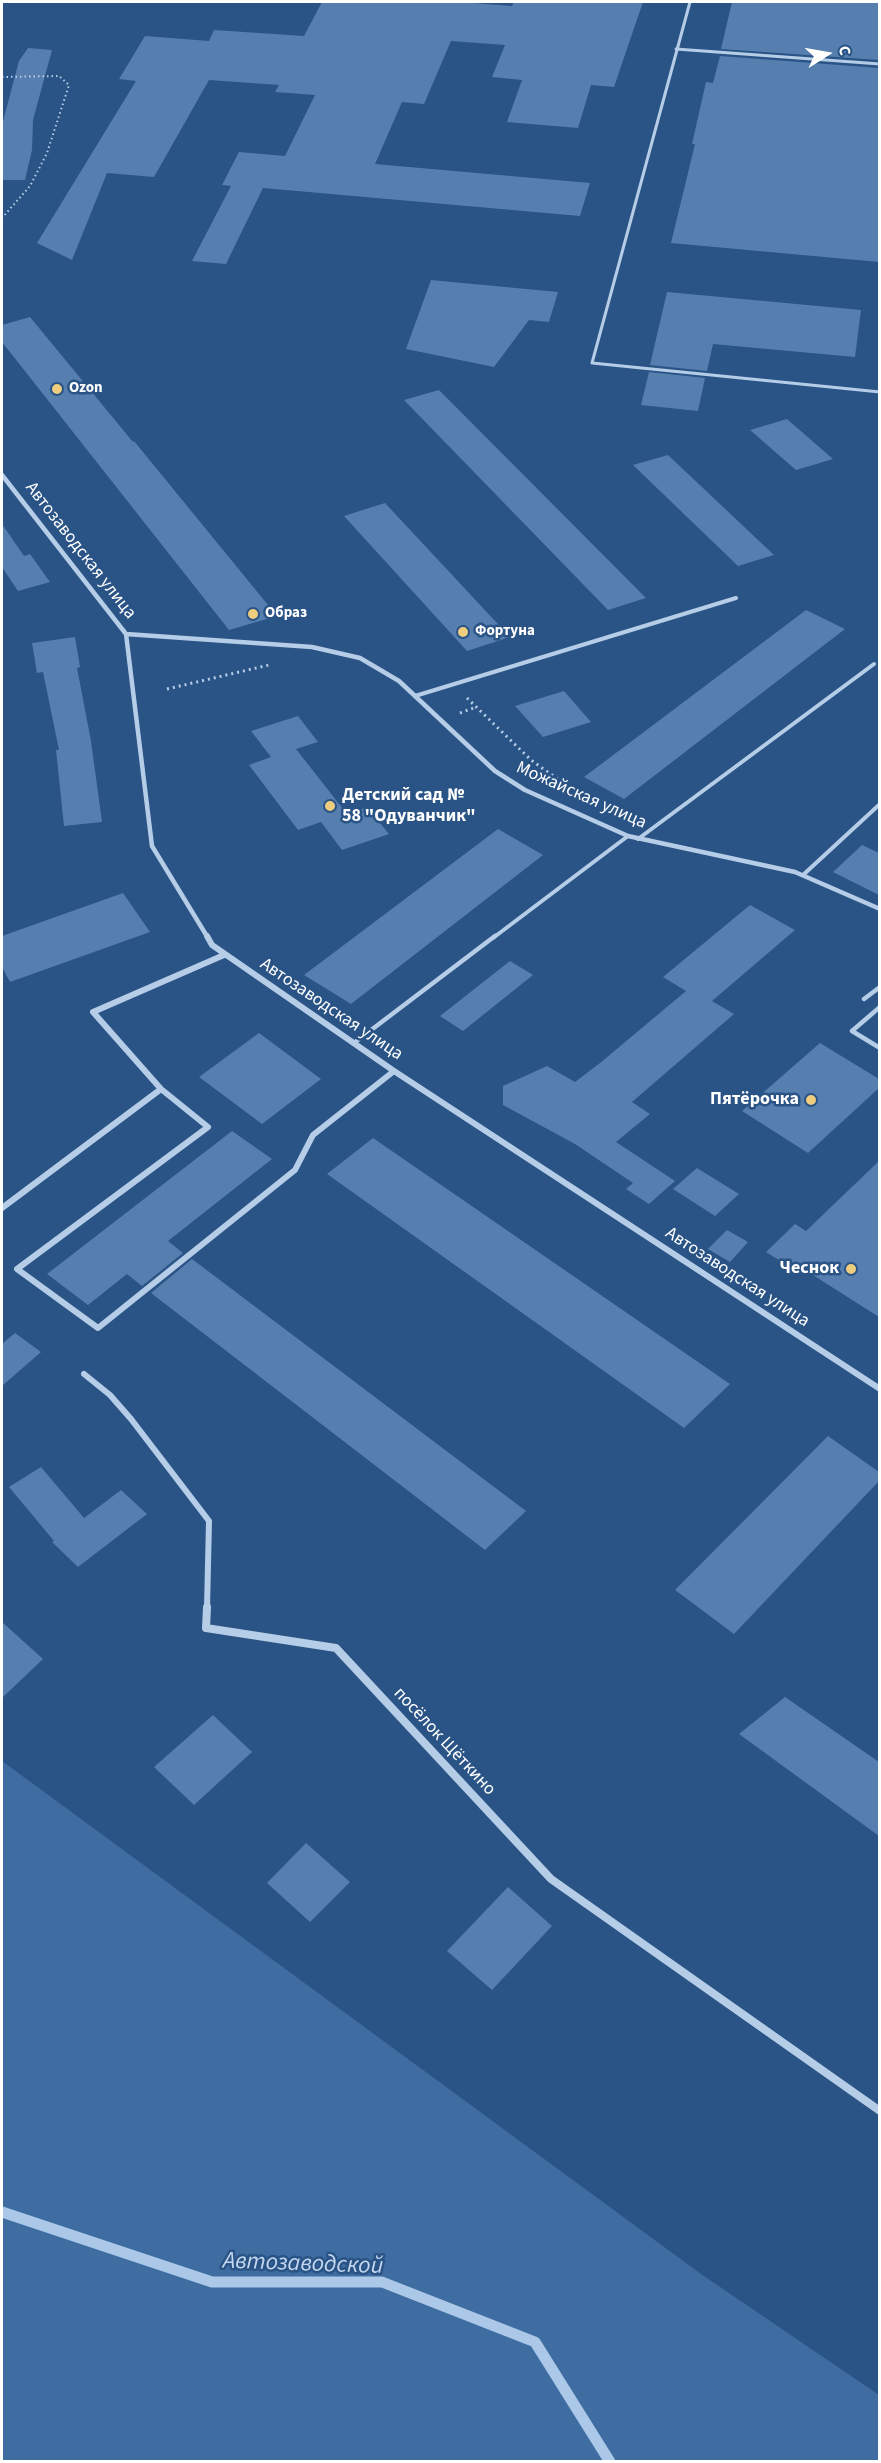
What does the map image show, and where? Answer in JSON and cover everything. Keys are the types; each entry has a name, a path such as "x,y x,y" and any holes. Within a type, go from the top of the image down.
{"street":[{"name":"Автозаводская улица","path":"2,475 126,634 152,846 212,945 394,1071 879,1389"},
{"name":"Можайская улица","path":"126,634 312,647 360,658 399,681 495,771 525,790 628,836 758,863 803,875 879,909"},
{"path":"225,955 93,1012 161,1089 208,1127 17,1269 98,1328 295,1170 314,1135 394,1071"},
{"path":"2,1208 161,1089"},
{"name":"посёлок Щёткино","path":"84,1374 110,1395 131,1419 209,1521 206,1628 336,1648 551,1879 879,2111"}],"lane":[{"path":"690,2 592,363 879,392"},
{"path":"676,49 879,64"},
{"path":"415,696 736,598"},
{"path":"638,839 874,664"},
{"path":"803,875 879,804"},
{"path":"354,1043 628,836"},
{"path":"864,999 879,987"},
{"path":"879,1007 852,1031 879,1048"}],"path":[{"path":"2,77 59,76 69,85 47,153 30,186 2,218"},
{"path":"167,689 269,665"},
{"path":"452,684 531,760 569,788"}],"shaded area":[{"path":"2,1761 701,2274 879,2395 879,2461 2,2461"}],"building":[{"path":"322,2 460,2 512,6 514,2 643,2 614,87 591,85 578,128 507,122 522,80 492,77 505,45 451,41 424,104 402,102 375,164 590,183 580,216 263,188 226,264 192,261 231,186 222,185 239,152 285,156 315,95 275,92 279,85 209,80 154,177 107,173 72,260 37,243 136,81 119,79 145,36 209,41 214,30 304,36"},
{"path":"732,2 879,2 879,60 721,49"},
{"path":"28,48 52,50 33,120 32,150 25,180 2,180 2,125 19,61"},
{"path":"720,56 879,68 879,262 671,243 695,144 692,144 706,82 713,83"},
{"path":"431,280 558,292 549,322 529,320 494,367 406,349"},
{"path":"667,292 861,310 855,357 713,344 707,371 650,365"},
{"path":"30,317 277,616 229,630 2,342 2,325"},
{"path":"649,372 705,378 698,411 641,405"},
{"path":"439,390 646,598 608,610 404,400"},
{"path":"787,419 833,459 796,470 750,430"},
{"path":"668,455 774,555 738,566 633,465"},
{"path":"385,503 510,637 467,651 344,516"},
{"path":"2,524 24,556 30,554 50,582 18,591 2,567"},
{"path":"806,610 845,629 624,799 584,777"},
{"path":"75,637 80,667 77,668 91,741 102,822 64,826 56,750 59,750 43,672 37,673 32,643"},
{"path":"564,691 591,722 543,737 515,706"},
{"path":"298,716 318,742 296,749 347,814 367,807 389,834 342,850 321,822 298,830 249,765 271,757 251,731"},
{"path":"498,829 543,855 351,1004 304,975"},
{"path":"862,845 879,853 879,895 833,872"},
{"path":"123,893 150,932 10,982 2,967 2,936"},
{"path":"750,905 795,930 712,1001 734,1014 632,1102 650,1114 616,1142 675,1181 649,1204 626,1189 633,1183 575,1144 503,1105 503,1086 547,1066 575,1082 600,1063 686,991 663,977"},
{"path":"510,961 533,975 463,1031 440,1016"},
{"path":"259,1033 321,1079 262,1124 199,1077"},
{"name":"Пятёрочка","path":"820,1043 879,1079 879,1088 808,1153 742,1111"},
{"path":"232,1131 272,1159 168,1241 183,1253 142,1286 127,1274 88,1305 47,1274"},
{"path":"373,1138 730,1384 684,1428 327,1174"},
{"path":"879,1161 879,1317 794,1263 790,1267 766,1252 795,1224 806,1231"},
{"path":"697,1168 739,1194 715,1216 673,1189"},
{"path":"727,1230 748,1242 730,1262 708,1249"},
{"path":"192,1259 526,1511 485,1550 151,1293"},
{"path":"15,1333 41,1352 2,1386 2,1344"},
{"path":"828,1436 879,1472 879,1481 734,1634 675,1590"},
{"path":"41,1467 84,1518 121,1490 147,1514 78,1567 52,1542 54,1541 9,1487"},
{"path":"2,1622 43,1659 2,1698"},
{"path":"785,1697 879,1762 879,1836 739,1734"},
{"path":"213,1715 252,1752 194,1805 154,1767"},
{"path":"306,1843 350,1882 310,1922 267,1883"},
{"path":"508,1887 552,1926 492,1990 447,1951"}],"waterway":[{"name":"Автозаводской","path":"2,2212 212,2282 382,2282 535,2342 610,2462"}],"place":[{"name":"Ozon","path":"57,389"},
{"name":"Образ","path":"253,614"},
{"name":"Фортуна","path":"463,632"},
{"name":"Детский сад № 58 \"Одуванчик\"","path":"330,806"},
{"name":"Пятёрочка","path":"811,1100"},
{"name":"Чеснок","path":"851,1269"}]}
